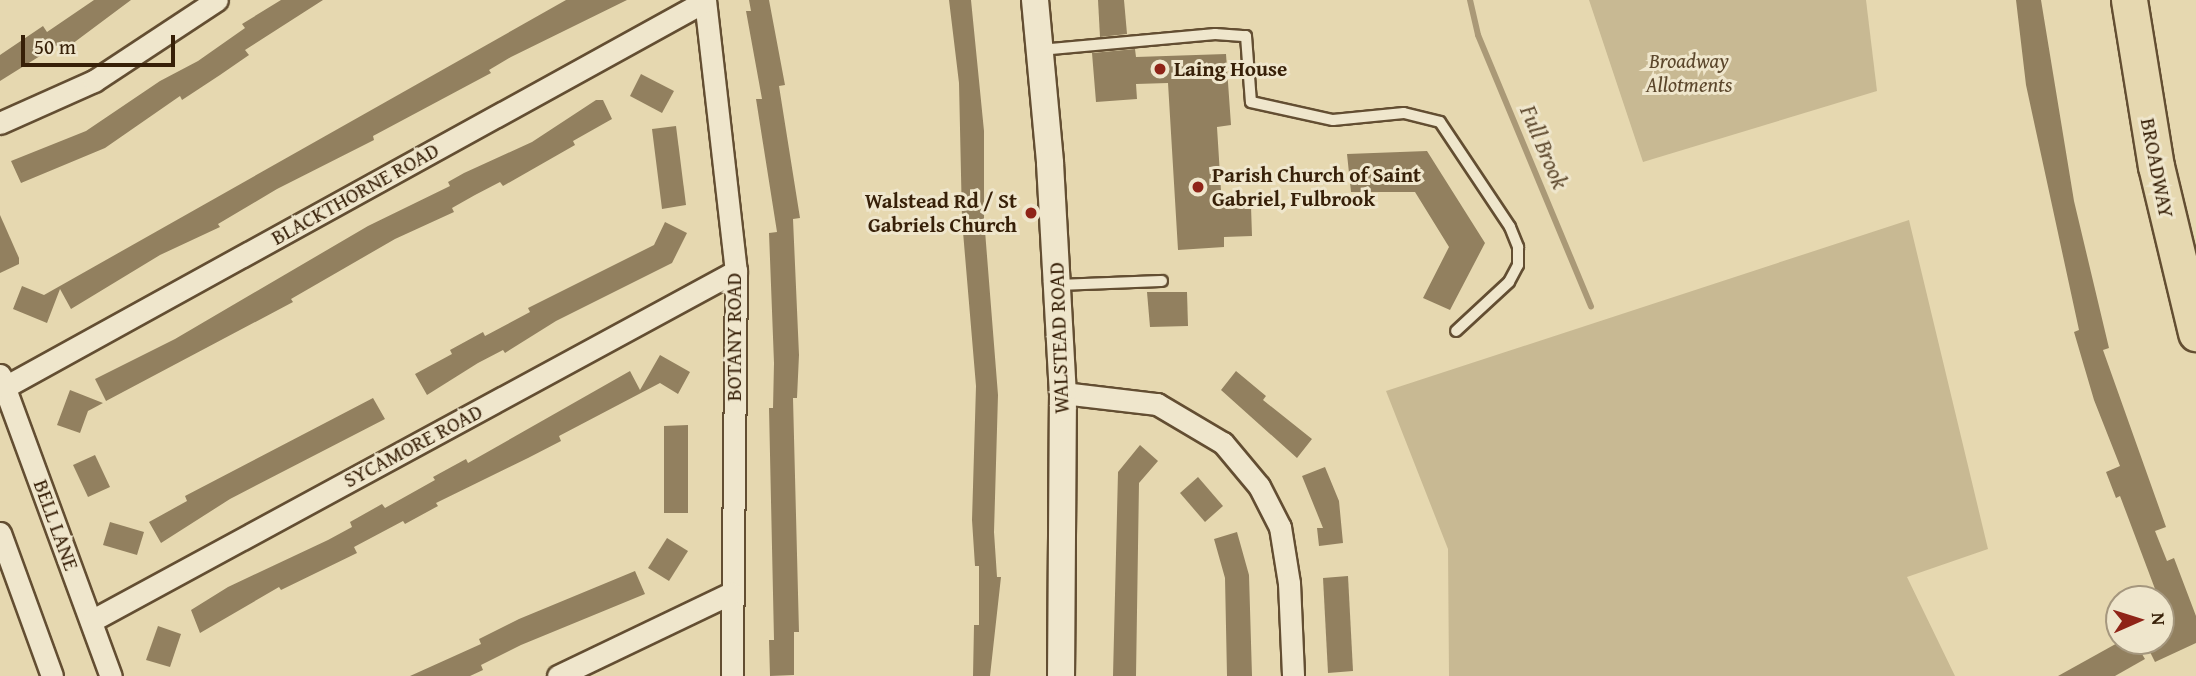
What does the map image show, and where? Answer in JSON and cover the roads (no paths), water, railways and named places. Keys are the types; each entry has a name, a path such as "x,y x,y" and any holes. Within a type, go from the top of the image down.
{"highway":[{"name":"BROADWAY","path":"2129,0 2156,166 2196,334"}],"street":[{"path":"0,123 94,81 217,0"},
{"name":"WALSTEAD ROAD","path":"1035,0 1063,393 1061,676"},
{"name":"BOTANY ROAD","path":"705,1 736,271 731,593 733,676"},
{"name":"BLACKTHORNE ROAD","path":"2,381 705,1"},
{"name":"SYCAMORE ROAD","path":"91,621 736,271"},
{"name":"BELL LANE","path":"2,381 111,676"},
{"path":"1063,393 1157,404 1223,443 1259,486 1280,527 1289,583 1293,676"},
{"path":"0,533 52,676"},
{"path":"558,676 731,593"}],"lane":[{"path":"1040,50 1215,34 1246,36 1251,102 1333,120 1404,113 1440,122 1510,227 1518,247 1518,265 1509,282 1456,331"},
{"path":"1057,285 1162,281"}],"waterway":[{"name":"Full Brook","path":"1470,0 1478,35 1591,306"}],"place":[{"name":"Laing House","path":"1160,69"},
{"name":"Parish Church of Saint Gabriel, Fulbrook","path":"1198,187"},
{"name":"Walstead Rd / St Gabriels Church","path":"1031,213"}],"park label":[{"name":"Broadway Allotments","path":"1689,73"}]}
